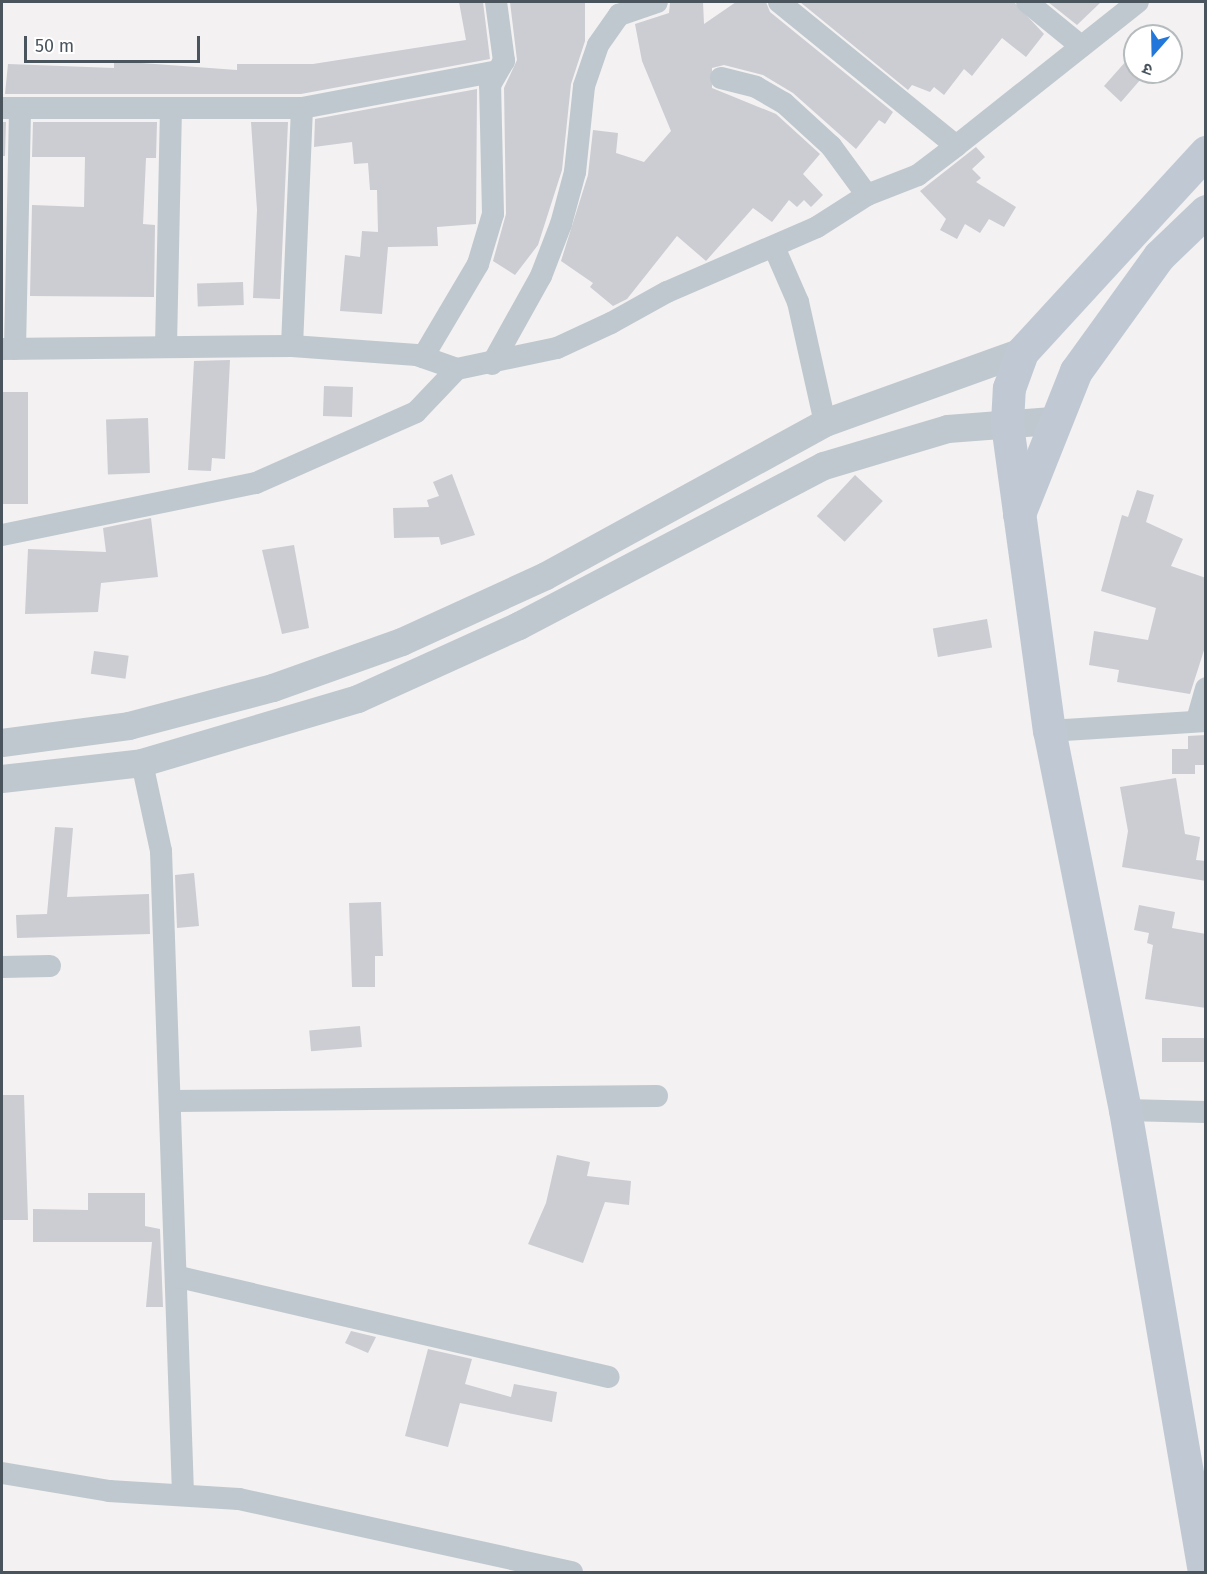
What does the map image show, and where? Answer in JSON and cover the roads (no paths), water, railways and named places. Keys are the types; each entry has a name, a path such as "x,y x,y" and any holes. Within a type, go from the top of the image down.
{"main road":[{"path":"1204,1572 1125,1110 1049,731 1017,522 1006,423 1009,388 1022,352 1206,152"},
{"path":"1017,522 1053,421 1076,371 1152,266 1206,212"}],"street":[{"path":"496,2 504,61 493,72 302,108 171,110 11,108 8,349 292,346 423,357 457,369 492,364 557,348 774,247 867,195 918,175 1138,2"},
{"path":"492,364 541,276 561,224 575,172 584,86 598,45 619,15 657,2"},
{"path":"779,2 956,146"},
{"path":"1027,2 1081,46"},
{"path":"423,357 478,264 493,214 493,72"},
{"path":"721,78 756,87 784,103 831,146 867,195"},
{"path":"292,346 302,108"},
{"path":"166,346 171,110"},
{"path":"774,247 798,302 825,423"},
{"path":"2,742 129,726 273,688 402,642 546,576 825,423 1022,352"},
{"path":"2,536 256,483 416,412 457,369"},
{"path":"2,779 142,763 358,699 519,626 824,466 897,440 1006,423 1053,421"},
{"path":"1049,731 1201,721 1206,688"},
{"path":"142,763 161,851 179,1277 183,1494"},
{"path":"2,967 50,966"},
{"path":"172,1101 657,1096"},
{"path":"1125,1110 1206,1112"},
{"path":"179,1277 608,1377"},
{"path":"2,1473 109,1491 239,1499 572,1572"}]}
